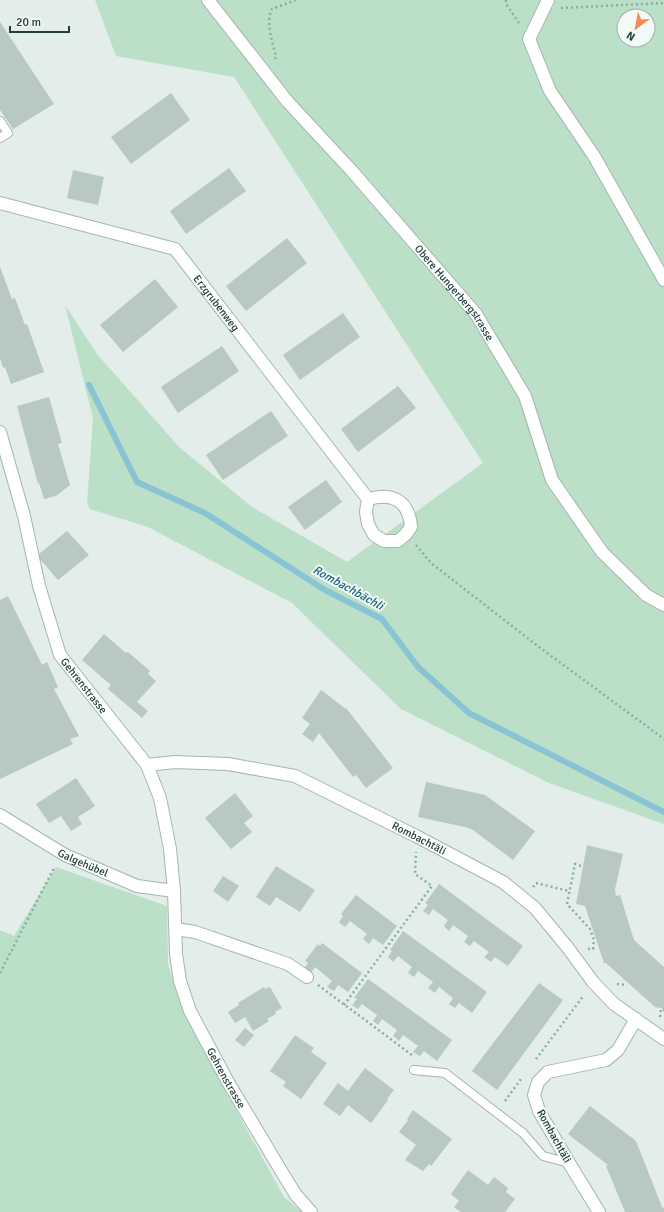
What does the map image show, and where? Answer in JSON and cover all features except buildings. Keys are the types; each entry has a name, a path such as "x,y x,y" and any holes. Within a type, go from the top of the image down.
{"street":[{"name":"Obere Hungerbergstrasse","path":"208,0 287,101 351,170 476,314 525,396 552,480 602,552 646,595 664,605"},
{"path":"546,3 529,39 550,91 594,156 664,280"},
{"name":"Erzgrubenweg","path":"0,204 175,249 368,499"},
{"name":"Gehrenstrasse","path":"0,432 24,516 39,586 60,655 147,765 160,798 170,849 174,891 176,954 180,981 190,1012 228,1082 275,1161 296,1195 311,1212"},
{"path":"377,497 387,498 397,500 404,504 411,523 411,527 406,534 398,541 384,541 374,535 368,524 366,512 368,499 377,497"},
{"name":"Rombachtäli","path":"147,765 174,762 228,764 295,776 416,836 503,882 535,908 568,948 593,982 614,1004 664,1040"},
{"name":"Galgehübel","path":"0,815 65,855 138,886 174,891"},
{"path":"176,929 195,932 288,964 307,977"},
{"name":"Rombachtäli","path":"599,1212 568,1163 539,1111 534,1095 538,1082 548,1072 606,1060 618,1050 636,1019"}],"lane":[{"path":"0,121 8,133 0,138"},
{"path":"414,1070 444,1073 523,1133 543,1156 568,1163"}],"path":[{"path":"271,33 269,15 272,9 296,0"},
{"path":"506,0 506,4 529,39"},
{"path":"546,3 560,8 664,3"},
{"path":"406,534 431,564 539,647 664,739"},
{"path":"344,1005 432,886 415,874 416,836"},
{"path":"581,866 575,864 567,904 590,929 594,940"},
{"path":"0,973 52,873"},
{"path":"523,897 536,883 569,891"},
{"path":"307,977 412,1055 414,1070"},
{"path":"536,1060 588,990"},
{"path":"512,1092 521,1079"}],"green space":[{"path":"95,0 664,0 664,824 549,783 401,709 292,603 148,527 90,509 87,503 93,418 65,305 97,354 179,447 252,507 347,562 483,463 234,77 116,56"},
{"path":"56,867 167,906 168,964 180,1002 203,1050 284,1197 302,1212 0,1212 0,930 14,936"}],"waterway":[{"name":"Rombachbächli","path":"89,385 137,482 205,513 325,590 382,619 418,667 469,713 664,812"}]}
